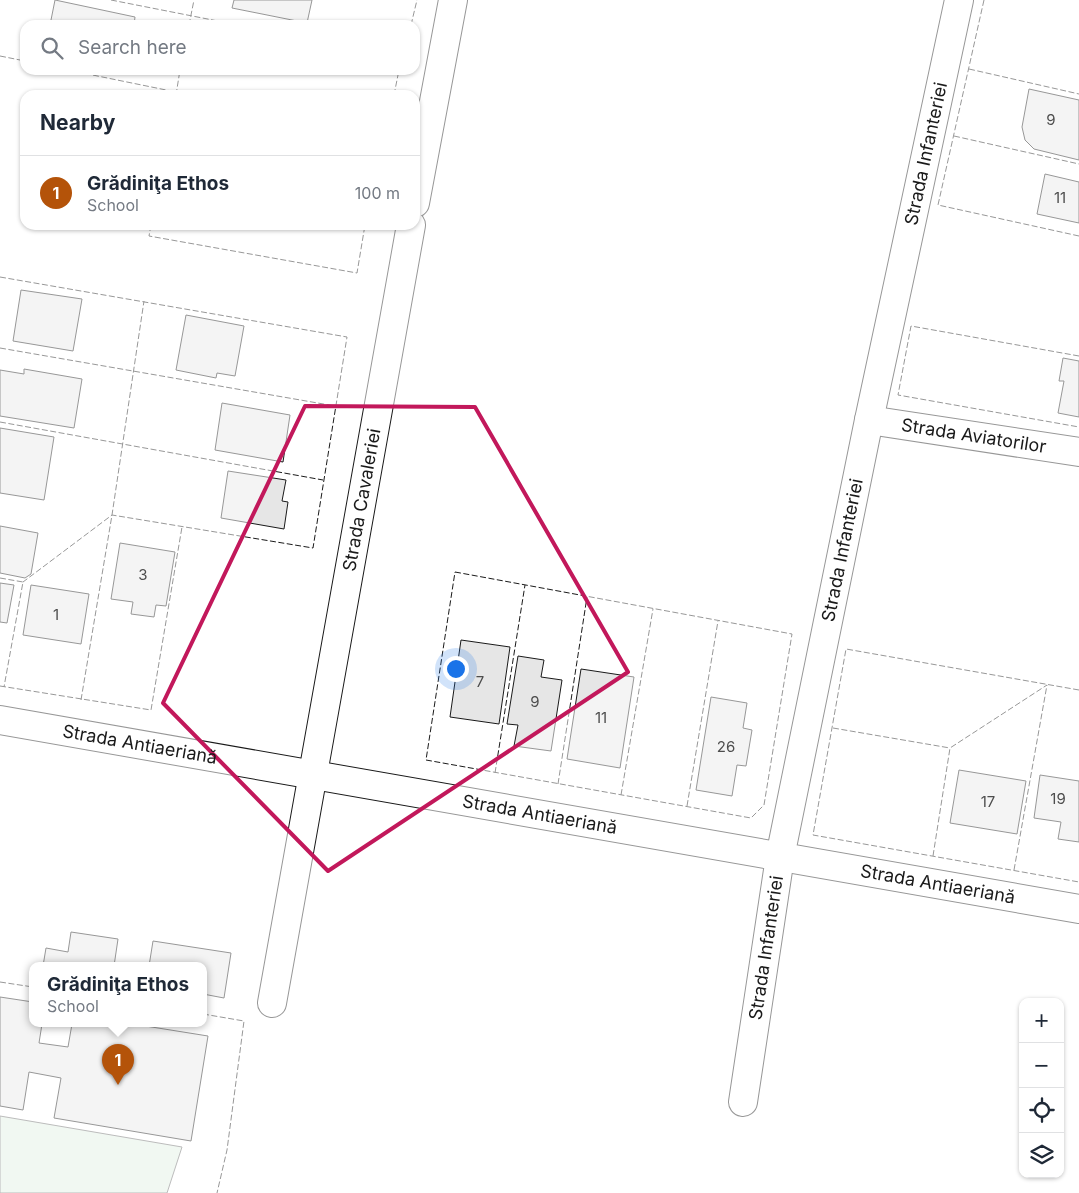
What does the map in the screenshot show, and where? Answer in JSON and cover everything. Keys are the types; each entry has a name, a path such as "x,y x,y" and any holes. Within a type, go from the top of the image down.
{"street":[{"path":"420,177 453,0"},
{"name":"Strada Infanteriei","path":"743,1102 780,857 869,420 959,0"},
{"name":"Strada Cavaleriei","path":"272,1003 410,230"},
{"name":"Strada Aviatorilor","path":"869,420 1079,452"},
{"name":"Strada Antiaeriană","path":"0,720 1079,909"}],"highlighted area":[{"path":"305,406 475,407 628,672 328,871 163,703"}],"green space":[{"path":"0,1116 182,1147 167,1193 0,1193"}],"building":[{"path":"55,0 135,17 135,20 51,20"},
{"path":"234,0 312,0 308,20 292,20 232,8"},
{"path":"1029,89 1079,100 1079,160 1034,149 1025,140 1022,127"},
{"path":"1045,174 1079,182 1079,223 1037,214"},
{"path":"21,290 82,299 73,351 13,341"},
{"path":"186,315 244,326 235,376 217,373 216,378 176,370"},
{"path":"1063,358 1079,361 1079,417 1058,413 1064,381 1059,381"},
{"path":"24,369 82,379 74,428 0,416 0,370 24,374"},
{"path":"222,403 290,415 283,462 215,450"},
{"path":"0,428 54,437 44,500 0,493"},
{"path":"228,471 286,480 282,501 288,502 284,529 221,518"},
{"path":"0,526 38,533 31,574 25,578 0,573"},
{"path":"120,543 175,552 166,606 156,605 154,617 131,614 133,602 111,599"},
{"path":"0,583 14,585 7,623 0,622"},
{"path":"31,585 89,594 81,644 23,635"},
{"path":"461,640 510,647 499,724 450,717"},
{"path":"518,656 544,660 541,677 562,680 551,751 514,746 518,725 507,724"},
{"path":"581,669 634,677 620,768 567,759"},
{"path":"711,697 747,703 743,728 752,730 746,766 737,765 732,796 696,790"},
{"path":"959,770 1026,781 1017,834 950,823"},
{"path":"1040,775 1079,781 1079,842 1058,839 1061,822 1034,818"},
{"path":"71,932 118,939 115,962 44,962 46,948 68,952"},
{"path":"153,941 231,953 224,998 207,995 207,962 150,962"},
{"path":"0,997 29,1001 29,1027 42,1027 39,1043 68,1047 71,1027 152,1027 208,1036 191,1141 54,1118 61,1078 29,1072 23,1110 0,1106"}],"fence":[{"path":"111,0 213,20"},
{"path":"190,20 194,0"},
{"path":"412,20 417,0"},
{"path":"984,0 938,205 1079,236"},
{"path":"0,56 20,60"},
{"path":"969,69 1079,94"},
{"path":"93,75 166,90"},
{"path":"177,90 179,75"},
{"path":"395,90 398,75"},
{"path":"954,136 1079,164"},
{"path":"150,230 149,236 357,273 364,230"},
{"path":"0,277 347,337 313,548 112,515 23,582"},
{"path":"81,700 112,515 144,301"},
{"path":"1079,356 911,326 898,395 1079,427"},
{"path":"0,348 335,406"},
{"path":"0,422 323,480"},
{"path":"0,686 151,710 182,527"},
{"path":"455,572 792,634 764,805 751,818 426,760 455,572"},
{"path":"0,578 23,582 4,687"},
{"path":"495,773 525,585"},
{"path":"558,784 587,597"},
{"path":"621,795 653,609"},
{"path":"687,806 718,621"},
{"path":"1079,690 846,649 813,835 1079,882"},
{"path":"933,856 950,748 1047,685"},
{"path":"1014,870 1047,685"},
{"path":"833,728 950,748"},
{"path":"0,982 29,986"},
{"path":"207,1015 244,1021 227,1150 217,1193"}],"place":[{"name":"Grădiniţa Ethos","path":"118,1085"}]}
